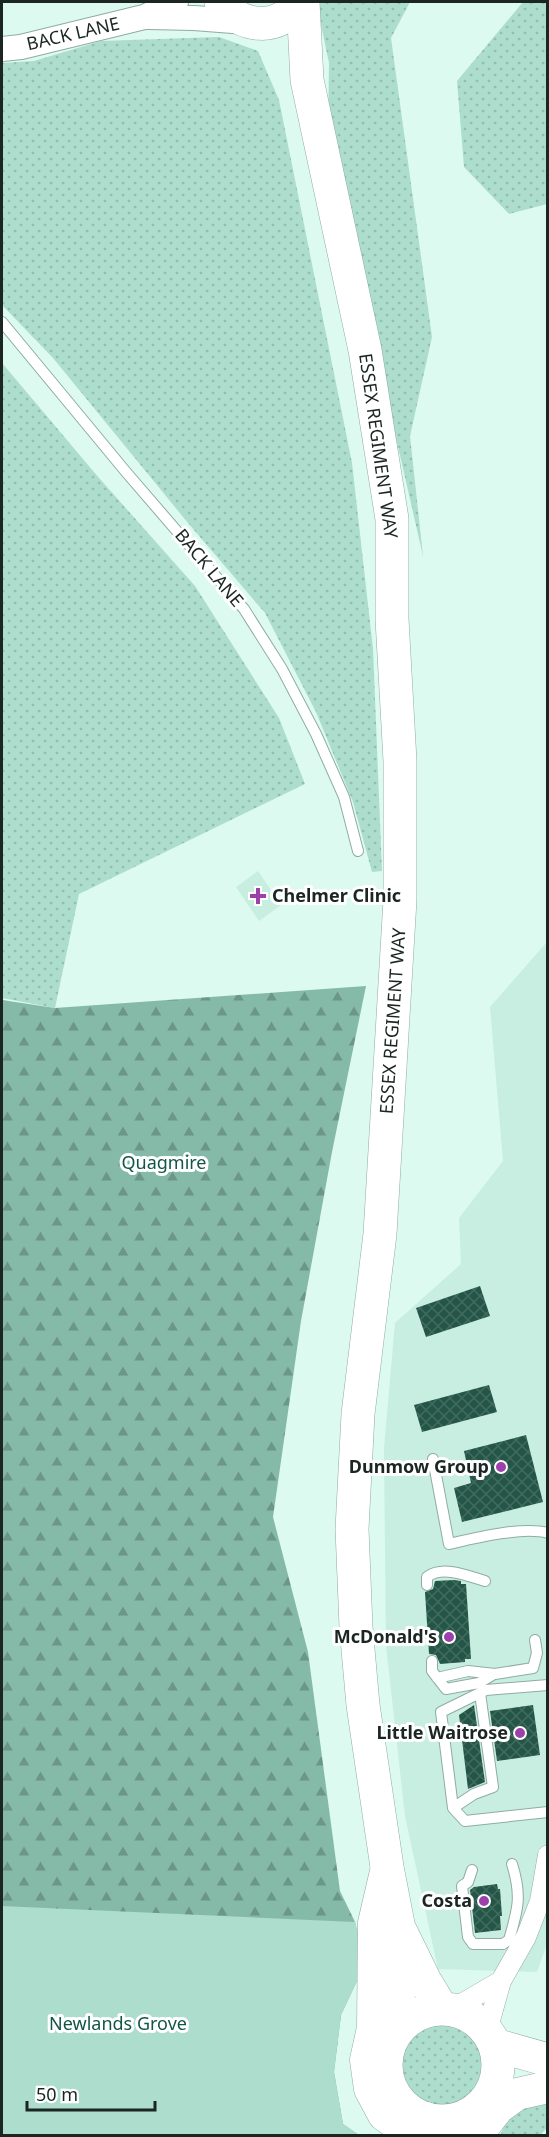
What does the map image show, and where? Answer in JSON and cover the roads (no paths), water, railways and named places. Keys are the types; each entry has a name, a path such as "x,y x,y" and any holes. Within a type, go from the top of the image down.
{"highway":[{"name":"ESSEX REGIMENT WAY","path":"221,2 237,18 254,23 279,44 307,80"},
{"path":"254,23 282,19 299,2"},
{"name":"ESSEX REGIMENT WAY","path":"303,2 307,80 365,350 392,519 392,619 400,773 400,900 380,1234 358,1414 352,1529 356,1627 363,1705 387,1867 399,1929 425,1981 447,2009"},
{"name":"ESSEX REGIMENT WAY","path":"399,1929 396,1956 400,2027"},
{"path":"483,2114 498,2058 491,2038 478,2022 466,2014 447,2009 418,2014 400,2027 391,2041 387,2056 386,2068 390,2085 404,2106 426,2130 441,2121 483,2114 548,2065"},
{"path":"491,2038 548,2060"}],"main road":[{"path":"387,1867 374,1923 373,2028 366,2060 370,2089 384,2115 426,2130"},
{"path":"483,2114 498,2108 517,2094 548,2086"}],"street":[{"name":"BACK LANE","path":"2,49 21,47 144,17 176,2"},
{"name":"BACK LANE","path":"144,17 254,23"},
{"path":"491,2038 501,1982 525,1937 540,1901 548,1855"},
{"path":"447,2009 501,1982"}],"lane":[{"name":"BACK LANE","path":"2,322 126,472 244,609 282,669 316,734 344,797 358,851"},
{"path":"433,1459 449,1544 481,1537 537,1530 548,1533"},
{"path":"427,1585 427,1577 441,1573 459,1572 485,1581"},
{"path":"432,1661 432,1671 446,1689 479,1683 495,1674 533,1668 537,1653 535,1640"},
{"path":"548,1685 486,1690 441,1712 453,1808 465,1821 548,1812"},
{"path":"453,1808 474,1794 494,1787 480,1693"},
{"path":"472,1870 468,1882 462,1886 468,1937 473,1944 503,1944 509,1940 518,1908 519,1889 512,1864"}],"place":[{"name":"Chelmer Clinic","path":"258,896"},
{"name":"Dunmow Group","path":"501,1467"},
{"name":"McDonald's","path":"449,1637"},
{"name":"Little Waitrose","path":"520,1733"},
{"name":"Costa","path":"484,1901"}],"park label":[{"name":"Quagmire","path":"164,1163"},
{"name":"Newlands Grove","path":"118,2024"}]}
